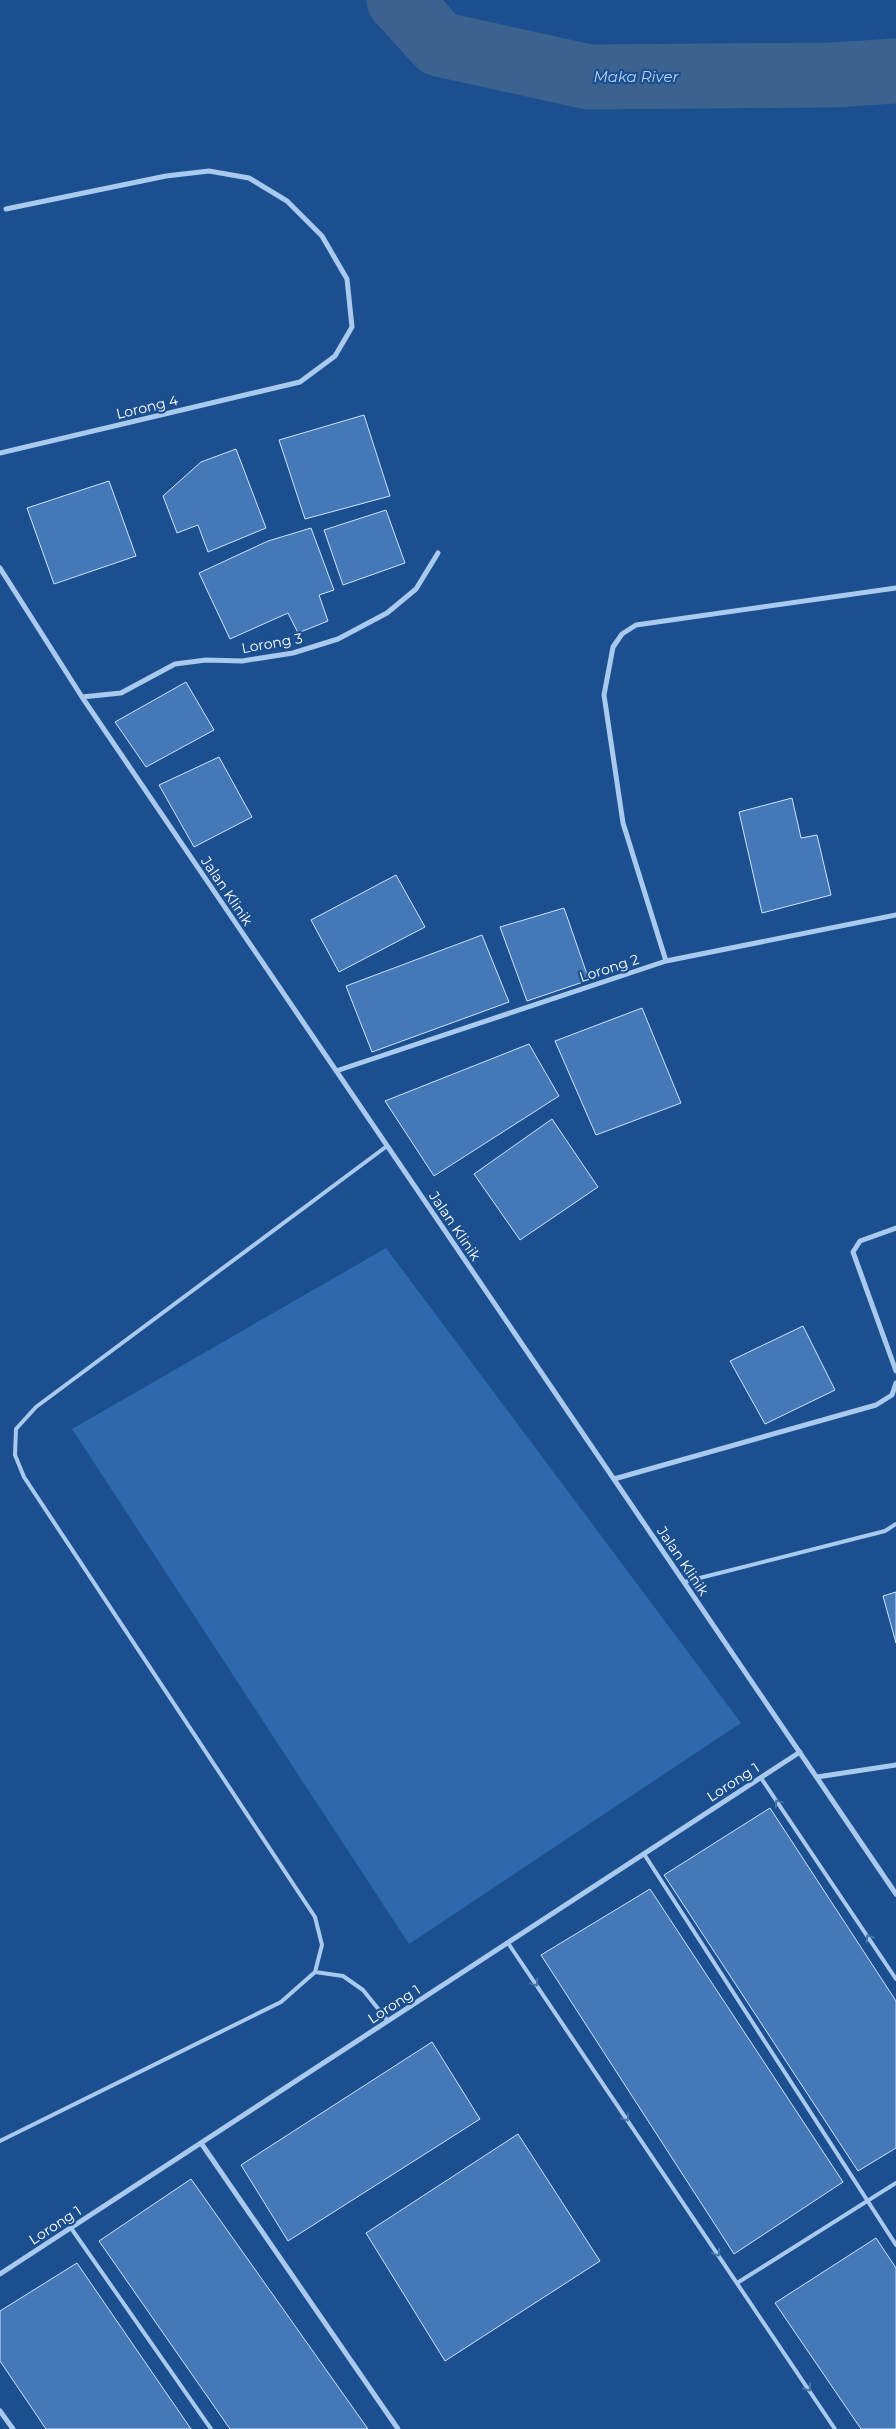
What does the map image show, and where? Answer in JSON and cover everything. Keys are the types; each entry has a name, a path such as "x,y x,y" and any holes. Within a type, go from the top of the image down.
{"street":[{"name":"Lorong 4","path":"0,453 300,382 335,356 352,327 347,278 322,236 287,201 249,178 208,172 166,176 6,209"},
{"name":"Lorong 3","path":"82,698 121,693 175,664 206,660 242,661 293,653 338,639 387,613 416,589 438,554"},
{"name":"Jalan Klinik","path":"0,568 82,698 896,1894"},
{"path":"666,961 623,823 604,695 613,647 622,634 636,625 896,588"},
{"name":"Lorong 2","path":"336,1071 666,961 896,915"},
{"path":"896,1228 860,1241 853,1252 896,1371"},
{"path":"614,1479 876,1405 892,1395 896,1383"},
{"name":"Lorong 1","path":"0,2274 800,1752"},
{"path":"817,1778 896,1765"},
{"path":"201,2143 398,2429"},
{"path":"0,2411 13,2429"}],"lane":[{"path":"0,2141 281,2002 315,1972 322,1945 316,1917 24,1477 15,1456 16,1429 36,1407 387,1146"},
{"path":"684,1582 885,1531 896,1524"},
{"path":"760,1778 896,1978"},
{"path":"644,1854 896,2245"},
{"path":"508,1943 835,2429"},
{"path":"315,1972 343,1976 363,1990 388,2022"},
{"path":"737,2283 896,2182"},
{"path":"71,2228 211,2429"}],"shaded area":[{"path":"386,1248 741,1723 409,1944 72,1429"}],"building":[{"path":"364,415 390,496 305,519 279,440"},
{"path":"236,449 266,528 208,552 198,525 177,533 163,496 201,462"},
{"path":"109,481 136,556 54,584 27,508"},
{"path":"386,510 405,563 343,585 324,530"},
{"path":"311,528 334,590 319,595 328,621 298,633 288,613 230,639 199,573 268,541"},
{"path":"186,682 214,730 146,767 115,722"},
{"path":"219,757 252,817 194,847 159,785"},
{"path":"792,798 801,838 817,835 831,895 762,913 739,812"},
{"path":"396,875 425,927 339,972 311,920"},
{"path":"564,908 589,980 527,1001 500,927"},
{"path":"482,935 509,1002 372,1052 346,986"},
{"path":"642,1008 681,1103 596,1135 555,1041"},
{"path":"529,1044 559,1096 434,1176 385,1101"},
{"path":"552,1119 598,1187 520,1240 474,1174"},
{"path":"803,1326 835,1390 765,1424 730,1361"},
{"path":"896,1592 896,1643 883,1596"},
{"path":"770,1808 896,2001 896,2148 858,2171 664,1875"},
{"path":"650,1889 843,2182 734,2254 541,1955"},
{"path":"432,2042 480,2119 288,2241 241,2165"},
{"path":"518,2134 600,2261 445,2361 366,2233"},
{"path":"191,2179 368,2429 230,2429 99,2241"},
{"path":"876,2238 896,2268 896,2429 861,2429 775,2303"},
{"path":"77,2263 191,2429 46,2429 0,2361 0,2311"}],"waterway":[{"name":"Maka River","path":"399,0 439,44 589,77 833,75 896,71"}]}
